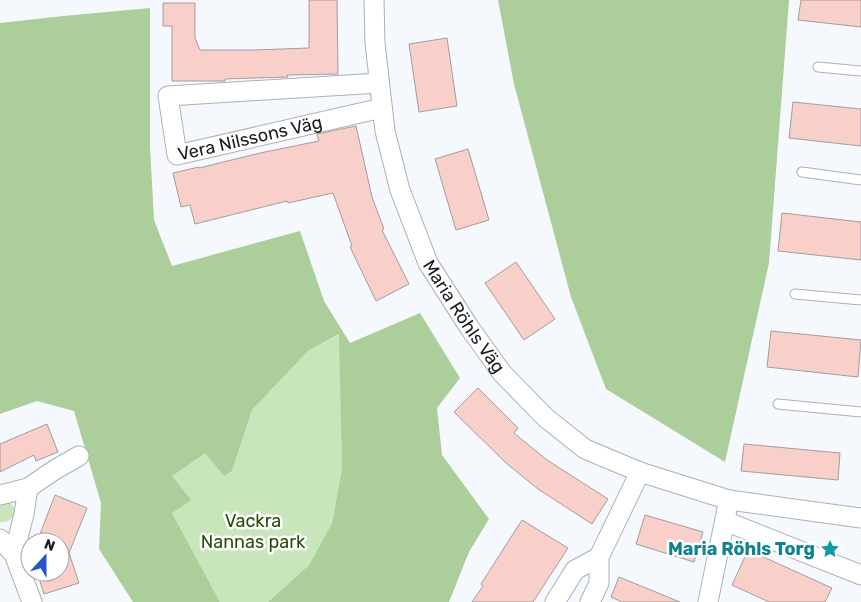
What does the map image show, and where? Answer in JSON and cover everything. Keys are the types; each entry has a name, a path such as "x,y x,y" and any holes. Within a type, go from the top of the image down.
{"street":[{"name":"Maria Röhls Väg","path":"374,0 375,43 385,131 400,190 428,262 474,335 502,373 546,418 585,449 640,472 729,500"},
{"name":"Vera Nilssons Väg","path":"379,83 168,96 177,154 382,108"},
{"path":"0,495 28,488 79,456"},
{"path":"590,602 598,583 599,556 640,472"},
{"path":"14,554 28,488"},
{"path":"708,602 729,500 861,518"},
{"path":"725,521 861,575"},
{"path":"0,539 14,554 32,602"},
{"path":"555,602 574,570 599,556"}],"lane":[{"path":"818,67 861,71"},
{"path":"802,172 861,180"},
{"path":"795,294 861,300"},
{"path":"778,404 861,412"}],"green space":[{"path":"498,0 789,0 769,263 725,462 606,389 571,297 514,84"},
{"path":"150,8 150,146 154,220 172,266 300,231 324,301 350,343 420,313 460,378 437,408 442,455 489,519 469,552 449,602 268,602 309,565 332,523 342,469 339,334 308,351 252,410 232,471 224,476 205,453 172,476 191,500 172,513 220,602 133,602 99,549 101,503 74,411 37,401 0,414 0,23"},
{"name":"Vackra Nannas park","path":"340,334 342,469 332,523 309,565 268,602 220,602 172,513 171,476 205,452 224,476 232,471 252,410 308,351"},
{"path":"0,502 13,505 15,512 9,521 0,522"}],"building":[{"path":"309,0 337,0 338,74 287,75 288,77 225,79 225,81 172,81 172,26 163,26 163,3 195,3 195,38 200,50 254,50 309,48"},
{"path":"801,0 861,0 861,27 798,20"},
{"path":"447,38 457,106 419,112 409,44"},
{"path":"793,102 861,109 861,146 789,138"},
{"path":"356,126 372,197 384,229 382,230 409,284 376,301 350,247 352,246 333,193 288,203 287,201 195,224 190,205 181,207 173,173 319,141 317,134"},
{"path":"468,149 489,220 456,230 435,159"},
{"path":"782,213 861,222 861,260 778,251"},
{"path":"516,262 555,319 524,340 485,283"},
{"path":"771,331 861,340 858,377 767,367"},
{"path":"478,388 518,428 514,433 547,460 608,499 592,524 538,489 506,463 454,412"},
{"path":"47,424 58,452 36,461 34,455 0,472 0,444"},
{"path":"744,444 840,453 838,480 741,471"},
{"path":"55,495 87,508 70,550 70,532 41,532"},
{"path":"645,515 703,532 694,562 636,544"},
{"path":"522,520 568,548 533,602 472,602 483,586 481,584"},
{"path":"748,550 832,588 825,602 769,602 732,585"},
{"path":"70,556 79,583 44,594 40,582 70,582"},
{"path":"619,577 680,602 622,602 611,597"}],"place":[{"name":"Maria Röhls Torg","path":"830,549"}]}
